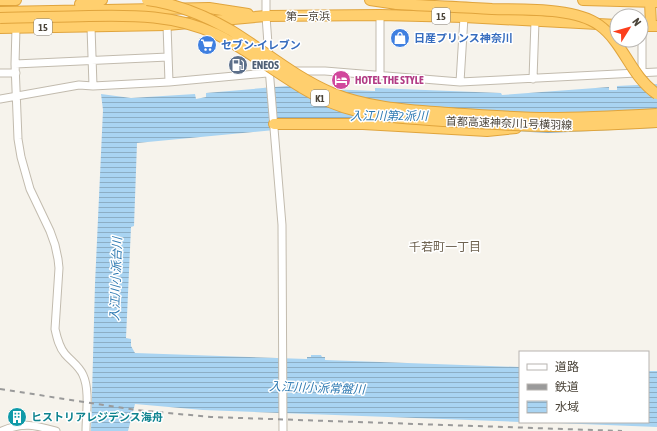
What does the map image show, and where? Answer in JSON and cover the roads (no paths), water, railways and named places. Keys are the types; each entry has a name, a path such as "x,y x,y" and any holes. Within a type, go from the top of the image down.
{"highway":[{"path":"0,0 16,0"},
{"path":"0,12 83,7 102,0"},
{"name":"首都高速神奈川1号横羽線","path":"147,0 172,5 202,16 232,31 292,71 318,86 344,98 369,104 410,110 513,117 574,117 657,114"},
{"path":"370,0 398,4 564,13 583,17 598,24 609,34 640,78 657,94"},
{"path":"585,0 653,2 649,21"},
{"path":"0,6 209,8 266,16"},
{"name":"第一京浜","path":"0,28 166,25 266,16 380,15 464,17 609,25"},
{"name":"首都高速神奈川1号横羽線","path":"0,18 125,16 172,20 188,24 215,34 245,50 309,92 328,101 354,110 380,115 512,125 548,126 657,122"},
{"path":"274,124 363,124 487,131 548,126"}],"street":[{"path":"266,0 282,225 283,431"},
{"path":"380,15 380,76"},
{"path":"460,82 464,17"},
{"path":"532,79 535,21"},
{"path":"166,25 169,82"},
{"path":"91,27 93,86"},
{"path":"16,28 15,64 20,157 30,188 55,245 59,268 55,329 61,349 80,370 86,380 86,431"},
{"path":"642,73 645,48"},
{"path":"15,64 92,59 168,57"},
{"path":"0,99 80,85 93,86 169,82 270,72 325,71 460,82 657,72"},
{"path":"0,73 16,73"},
{"path":"2,431 16,426 31,424 56,431"}],"water":[{"path":"657,84 657,128 548,133 496,130 295,128 137,143 134,226 131,227 126,338 131,339 131,346 135,353 307,359 307,357 311,357 311,355 321,355 322,357 325,357 325,360 519,367 519,422 203,410 135,404 128,431 91,431 95,284 103,110 101,94 131,98 195,94 196,99 206,97 206,93 287,86 375,91 375,88 501,93 502,95 609,87 609,90 617,90 617,86"},
{"path":"649,371 657,371 657,427 556,423 649,423"}],"railway":[{"path":"0,389 136,410 211,417 622,431"}],"place":[{"name":"日産プリンス神奈川","path":"400,38"},
{"name":"セブン-イレブン","path":"207,45"},
{"name":"ENEOS","path":"238,65"},
{"name":"HOTEL THE STYLE","path":"341,80"},
{"name":"ヒストリアレジデンス海舟","path":"17,417"}],"district":[{"name":"千若町一丁目","path":"445,247"}],"water label":[{"name":"入江川第2派川","path":"389,116"},
{"name":"入江川小派台川","path":"116,279"},
{"name":"入江川小派常盤川","path":"317,388"}]}
